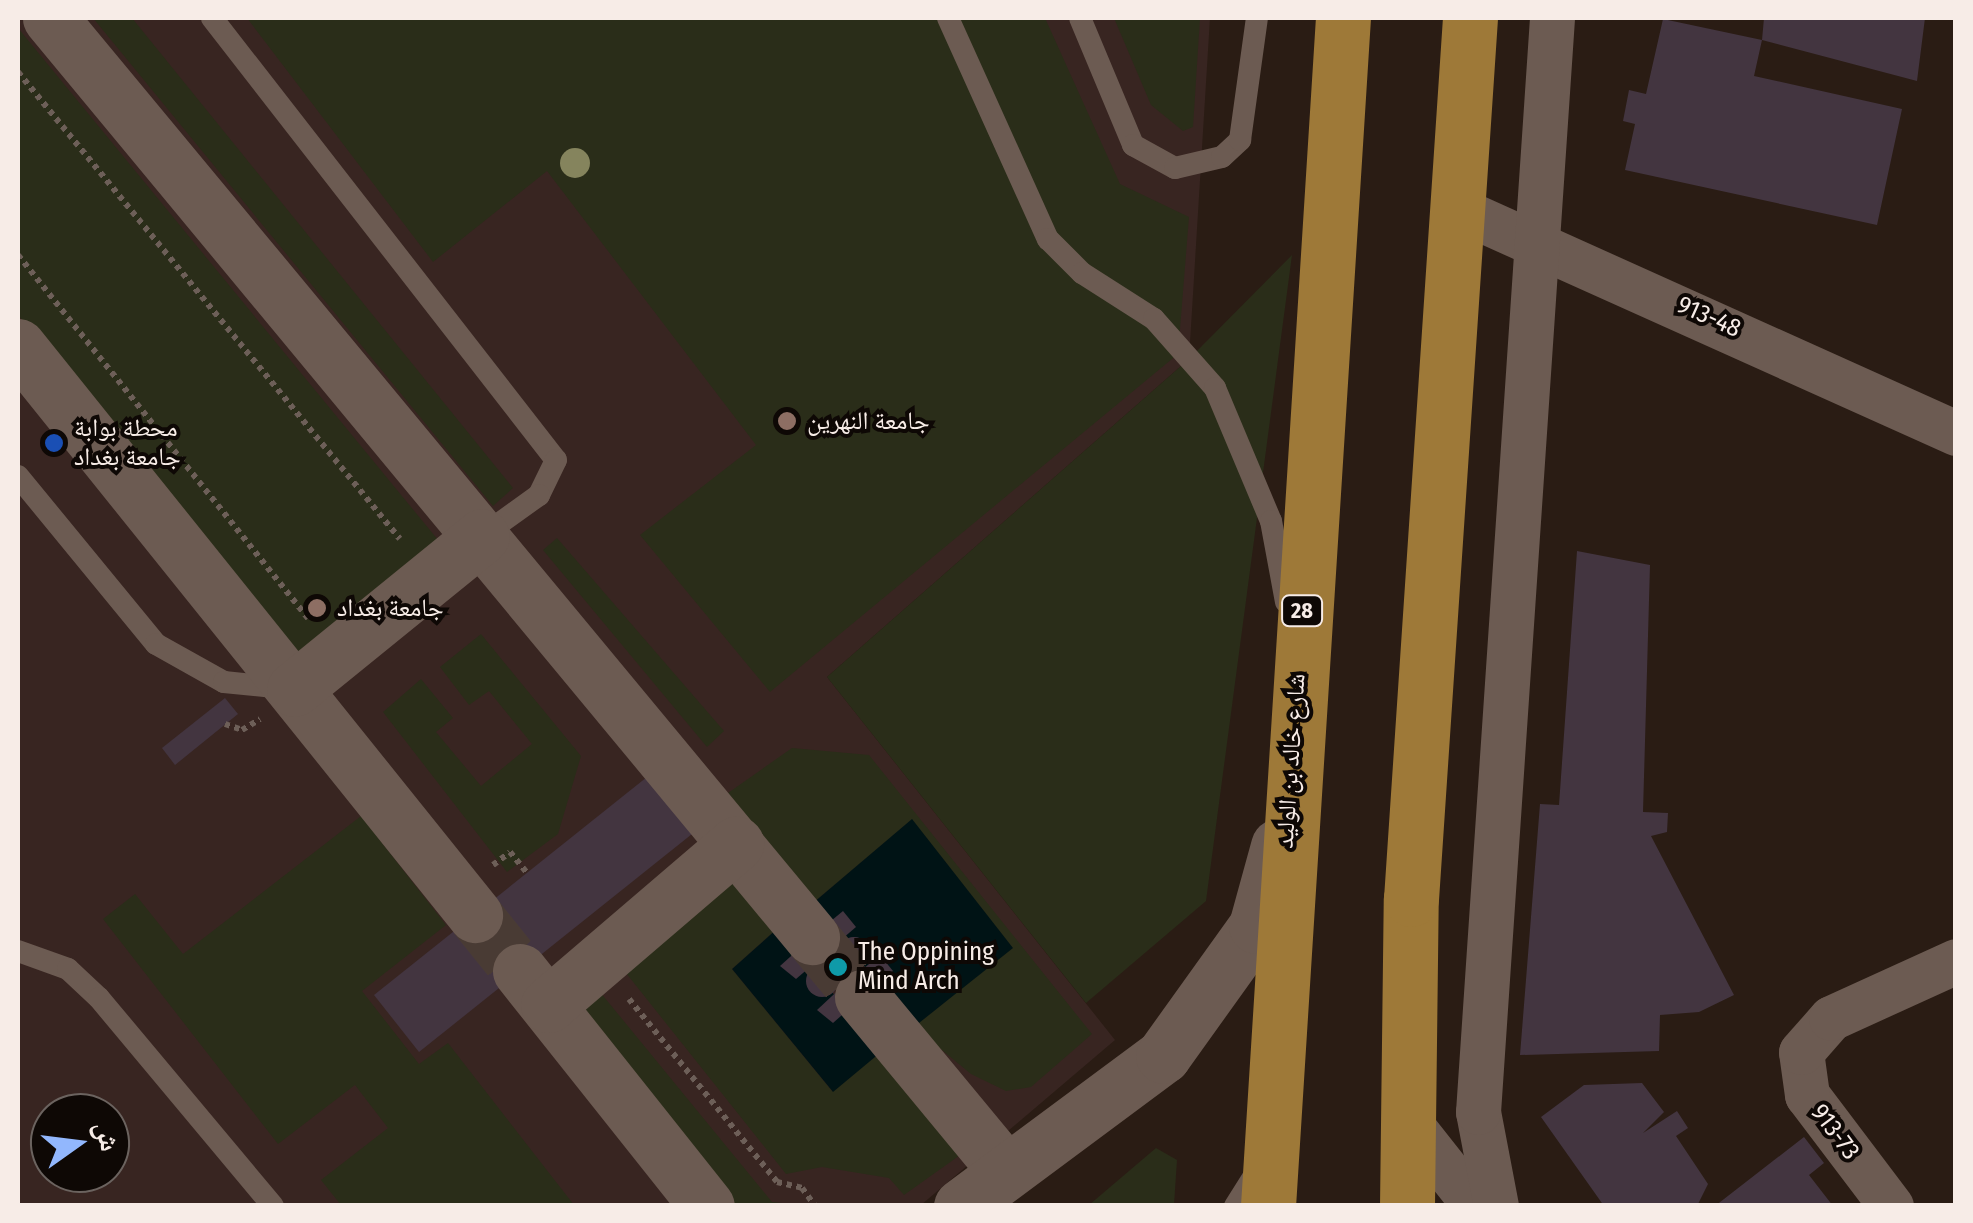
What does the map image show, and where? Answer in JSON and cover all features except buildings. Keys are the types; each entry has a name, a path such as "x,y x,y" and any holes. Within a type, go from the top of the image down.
{"main road":[{"name":"شارع خالد بن الوليد","path":"1267,1180 1343,18"},
{"path":"1407,1206 1404,1116 1470,18"}],"street":[{"path":"50,18 812,937"},
{"path":"1496,1206 1478,1112 1552,18"},
{"name":"913-48","path":"1458,209 1537,241 1956,432"},
{"path":"18,346 475,915"},
{"path":"294,689 482,536"},
{"path":"962,1206 1006,1170 1114,1097 1204,1008 1256,926 1292,754"},
{"path":"708,1206 534,988 599,962 736,844"},
{"name":"913-73","path":"1891,1206 1807,1095 1801,1052 1831,1018 1956,960"},
{"path":"862,997 1006,1170"},
{"path":"1404,1116 1475,1206"}],"lane":[{"path":"212,18 556,460 540,495 482,536"},
{"path":"948,18 1048,239 1176,341 1244,442 1287,609 1292,754"},
{"path":"1080,18 1133,145 1175,168 1222,157 1240,140 1257,18"},
{"path":"18,476 156,644 224,682 294,689"},
{"path":"18,952 68,969 99,998 273,1206"},
{"path":"1235,1206 1267,1180"}],"path":[{"path":"18,72 410,550"},
{"path":"18,254 320,631"},
{"path":"599,962 777,1182 802,1188 815,1206"}],"shaded area":[{"name":"جامعة بغداد","path":"18,18 1210,18 1189,359 827,677 1115,1040 921,1205 18,1205"},
{"path":"912,819 1013,948 914,1027 813,903"},
{"path":"779,927 881,1052 833,1092 732,969"}],"green space":[{"path":"93,18 132,18 513,488 493,506"},
{"name":"جامعة النهرين","path":"247,18 1045,18 1120,184 1189,217 1178,354 770,692 640,535 756,445 547,171 433,262"},
{"path":"1114,18 1200,18 1193,127 1183,131 1151,105"},
{"path":"18,28 443,546 294,658 18,315"},
{"path":"1292,255 1206,901 1086,1003 827,677 1189,359"},
{"path":"557,538 724,731 707,747 543,550"},
{"path":"481,634 581,756 558,834 507,872 383,712 421,679 453,718 436,732 481,786 532,744 489,691 469,705 440,667"},
{"path":"792,748 869,755 1092,1034 1031,1087 1006,1091 971,1074 914,1027 912,820 813,903 728,793"},
{"path":"361,816 446,925 362,991 419,1064 448,1043 574,1205 341,1205 321,1180 388,1128 355,1085 278,1144 103,919 135,894 183,954"},
{"path":"736,879 779,927 732,969 832,1091 881,1052 963,1153 904,1195 889,1178 822,1167 786,1174 622,968"},
{"path":"600,992 772,1202 803,1205 726,1205 579,1009"},
{"path":"1156,1148 1177,1160 1174,1205 1089,1205"}],"tunnel":[{"path":"475,915 520,971"},
{"path":"812,937 862,997"}],"place":[{"name":"جامعة النهرين","path":"787,421"},
{"name":"محطة بوابة جامعة بغداد","path":"54,443"},
{"name":"جامعة بغداد","path":"317,608"},
{"name":"The Oppining Mind Arch","path":"838,967"}]}
